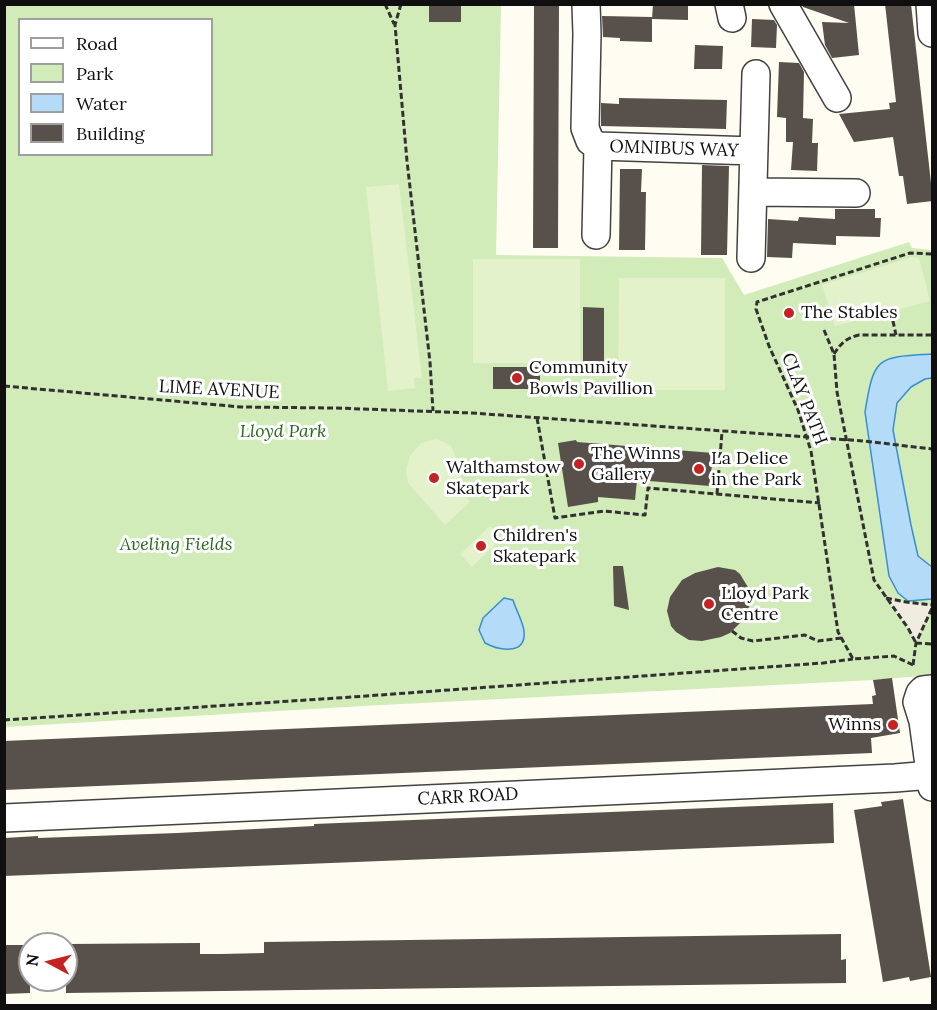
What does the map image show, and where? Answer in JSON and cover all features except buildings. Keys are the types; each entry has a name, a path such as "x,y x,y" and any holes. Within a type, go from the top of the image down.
{"street":[{"name":"OMNIBUS WAY","path":"586,4 585,128 590,141 598,147 754,151"},
{"path":"783,4 837,98"},
{"path":"930,4 933,33"},
{"name":"OMNIBUS WAY","path":"752,258 756,74"},
{"path":"596,235 598,147"},
{"path":"753,192 856,193"},
{"path":"926,691 917,702 923,721 932,781"},
{"name":"CARR ROAD","path":"4,818 895,778 932,781"}],"path":[{"path":"385,4 395,26 430,362 433,411"},
{"path":"395,26 401,4"},
{"name":"CLAY PATH","path":"853,659 838,632 812,451 798,410 768,346 756,309 757,302 910,253 933,254"},
{"path":"891,312 896,335"},
{"path":"824,330 834,354 837,392 874,580 916,643"},
{"path":"834,354 840,343 859,335 933,334"},
{"name":"LIME AVENUE","path":"4,386 241,407 433,411 537,418 868,441 933,450"},
{"path":"537,418 555,518 604,511 645,515 648,488 820,503"},
{"path":"717,494 722,432"},
{"path":"4,720 352,698 894,656 913,665 916,643 933,607 884,597"},
{"path":"732,631 741,638 753,641 805,636 818,641 842,638"},
{"path":"916,643 933,644"}],"green space":[{"name":"Lloyd Park","path":"4,5 501,5 496,255 722,258 744,295 909,242 912,248 932,250 932,675 5,727"},
{"path":"399,184 422,378 414,378 415,388 388,391 366,187"},
{"path":"912,257 919,258 930,301 835,326 822,285"},
{"path":"473,259 580,259 580,363 473,363"},
{"path":"619,278 725,278 725,390 618,390"},
{"name":"Walthamstow Skatepark","path":"436,439 451,445 461,472 460,489 470,502 445,525 408,483 406,469 410,456 421,443"},
{"name":"Children's Skatepark","path":"490,526 502,538 472,567 460,554"}],"shaded area":[{"path":"884,597 932,605 916,643 908,628"}],"water":[{"path":"932,354 932,378 925,379 911,387 897,403 893,430 918,556 932,567 932,599 908,601 898,593 889,576 865,412 872,380 881,363 900,356"},
{"path":"504,598 513,600 524,631 524,639 516,648 497,648 485,643 479,630 483,618"}],"place":[{"name":"The Stables","path":"789,313"},
{"name":"Community Bowls Pavillion","path":"517,378"},
{"name":"The Winns Gallery","path":"579,464"},
{"name":"La Delice in the Park","path":"699,469"},
{"name":"Walthamstow Skatepark","path":"434,478"},
{"name":"Children's Skatepark","path":"481,546"},
{"name":"Lloyd Park Centre","path":"709,604"},
{"name":"Winns","path":"893,725"}],"park label":[{"name":"Aveling Fields","path":"176,545"}]}
